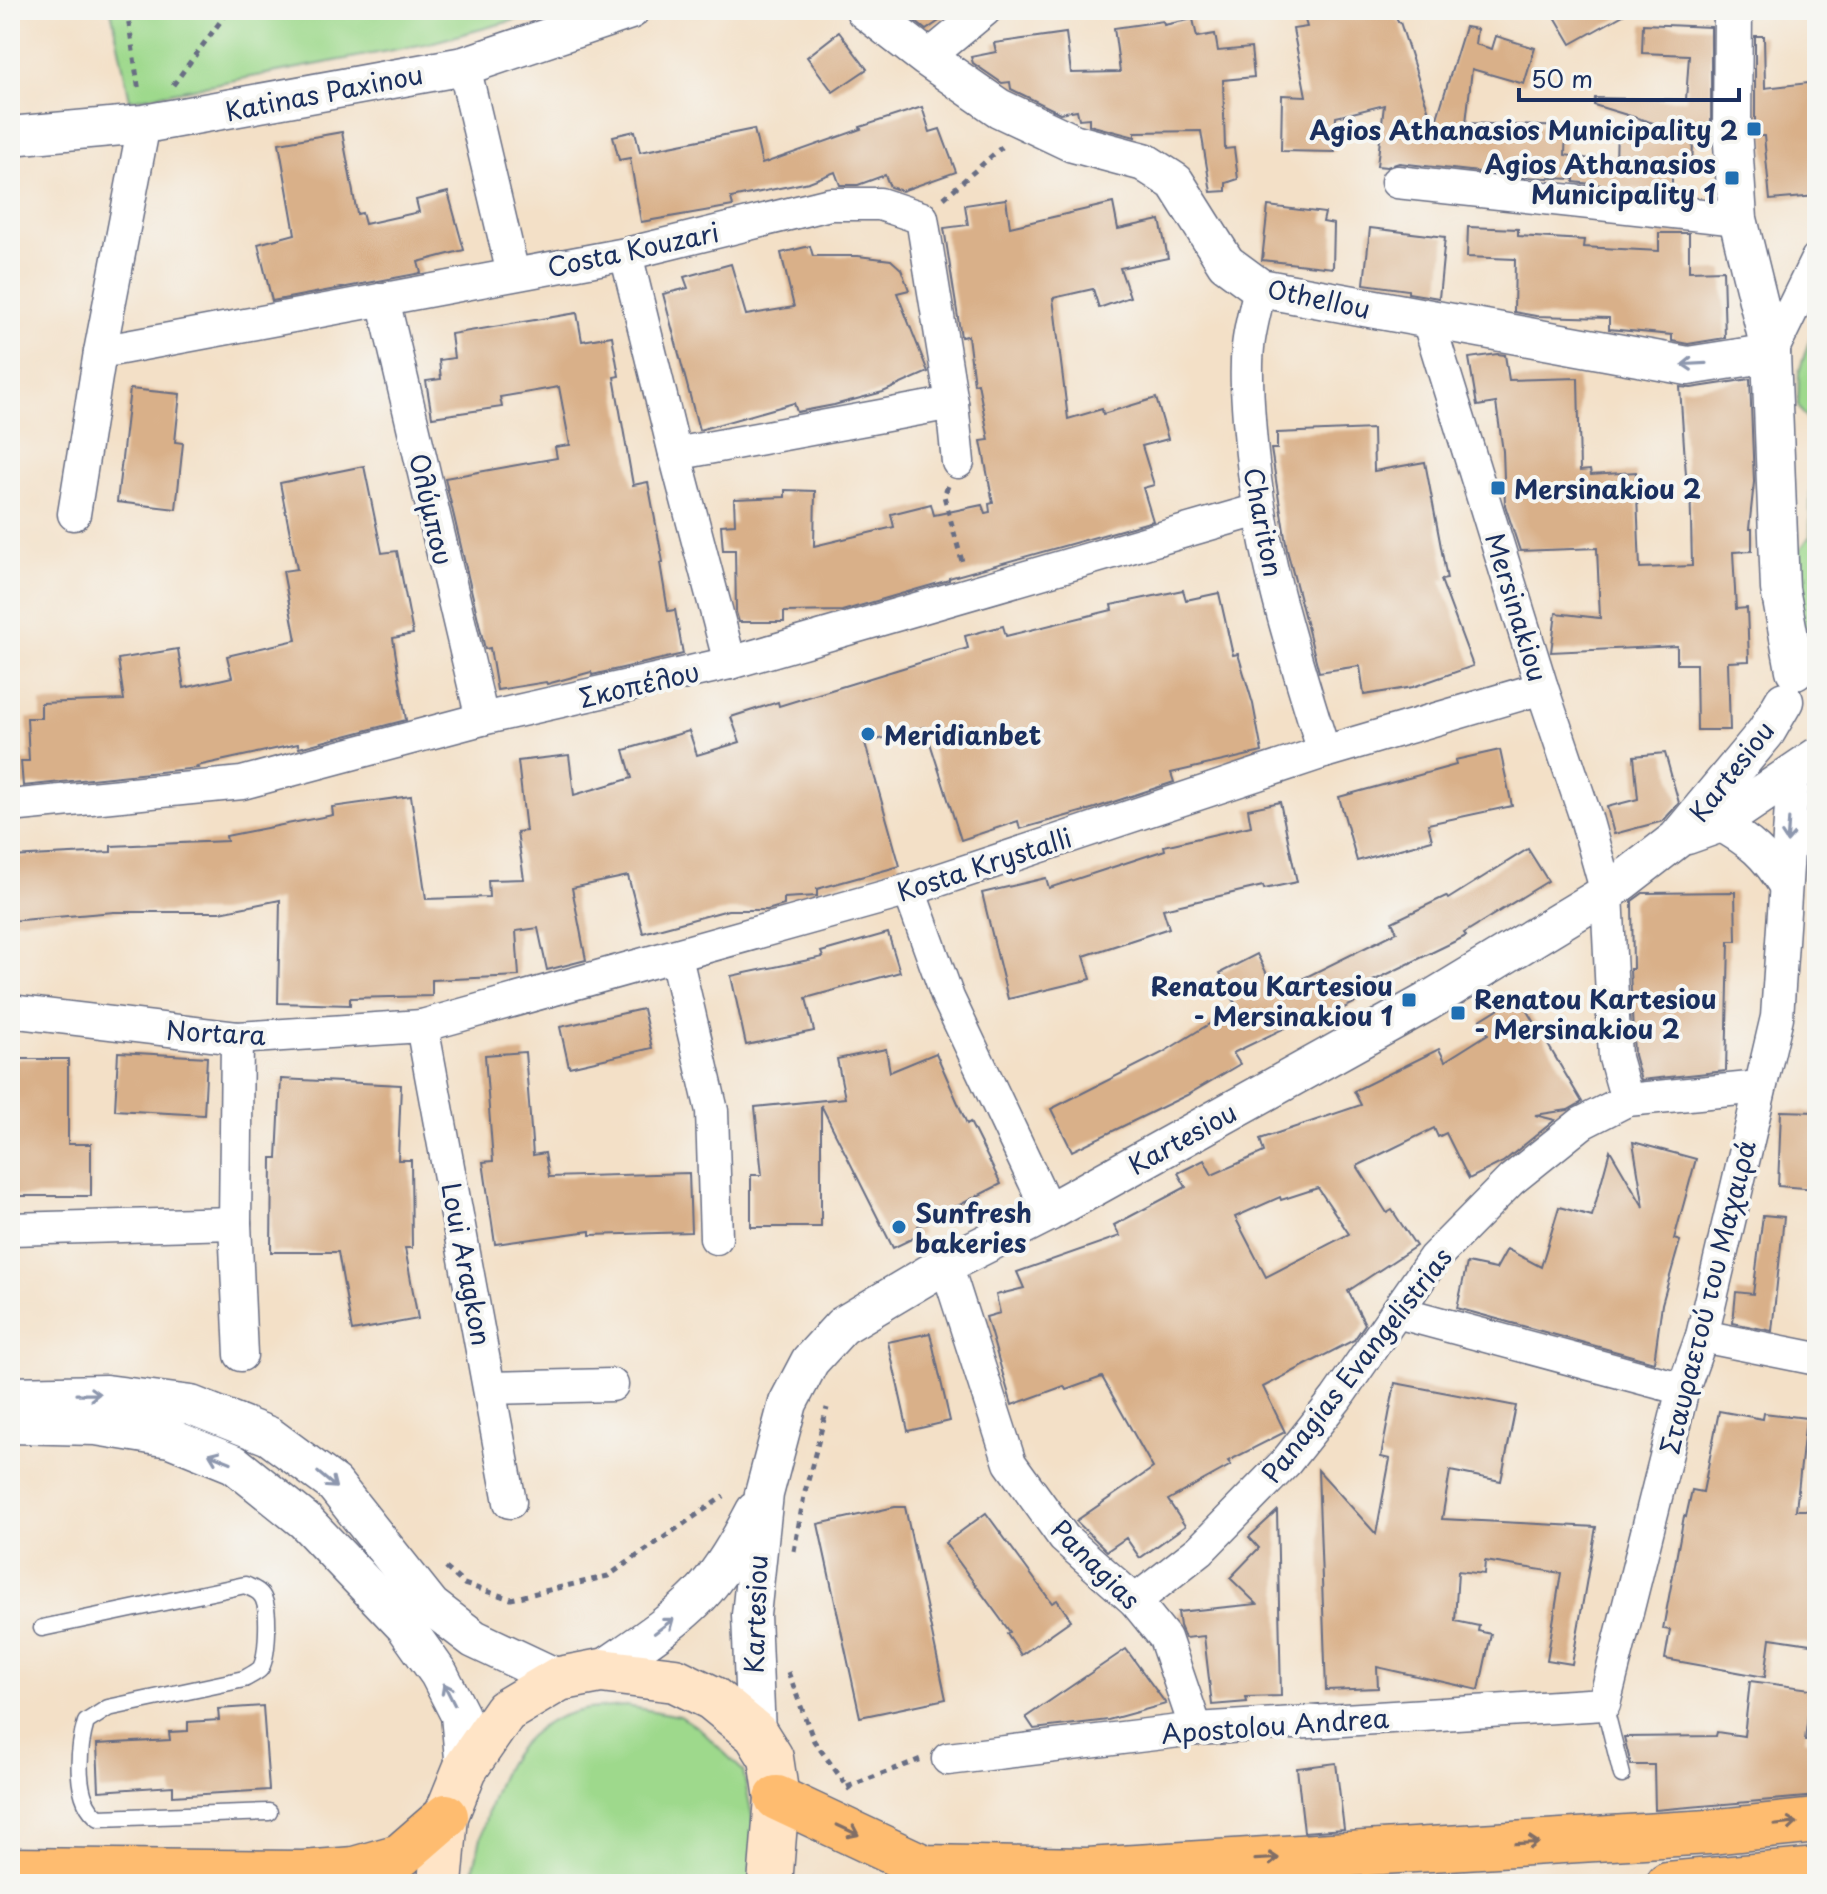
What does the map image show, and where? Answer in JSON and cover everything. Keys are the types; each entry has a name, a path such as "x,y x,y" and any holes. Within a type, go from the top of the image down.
{"highway":[{"path":"777,1798 924,1867 1087,1870 1709,1832 1817,1821"},
{"path":"10,1870 303,1873 354,1869 400,1856 446,1816"},
{"path":"1668,1884 1817,1870"}],"main road":[{"path":"440,1884 446,1816 465,1769 505,1711 559,1679 601,1671 675,1680 712,1698 756,1734 771,1758 777,1798 770,1884"}],"street":[{"name":"Katinas Paxinou","path":"10,136 144,124 464,66 630,10"},
{"name":"Othellou","path":"865,10 999,108 1073,143 1144,162 1175,182 1226,263 1260,288 1688,366 1771,353"},
{"path":"927,58 985,10"},
{"path":"1733,10 1732,128 1738,219 1771,353 1780,589 1799,676 1787,714 1794,726 1817,739"},
{"path":"464,66 513,274"},
{"path":"74,514 100,352 144,124"},
{"path":"1397,182 1738,219"},
{"name":"Costa Kouzari","path":"100,352 626,254 830,204 880,204 922,218"},
{"path":"922,218 952,403 958,462"},
{"path":"626,254 730,663"},
{"path":"1771,353 1817,259"},
{"name":"Chariton","path":"1260,288 1248,348 1248,407 1258,510 1290,643 1324,752"},
{"name":"Ολύμπου","path":"383,299 482,719"},
{"name":"Mersinakiou","path":"1428,320 1607,893 1615,1058 1627,1100"},
{"path":"675,454 952,403"},
{"name":"Σκοπέλου","path":"10,806 242,783 482,719 730,663 1258,510"},
{"name":"Kartesiou","path":"756,1734 751,1615 765,1491 788,1403 810,1361 842,1326 946,1264 1049,1212 1427,1002 1607,893 1677,839 1766,732 1799,676"},
{"name":"Kosta Krystalli","path":"422,1026 909,890 1324,752 1542,688"},
{"name":"Kartesiou","path":"1677,839 1718,824 1805,766"},
{"name":"Σταυραετού του Μαχαιρά","path":"1604,1704 1683,1389 1702,1336 1777,1017 1785,886 1805,766"},
{"path":"1718,824 1745,838 1769,860 1785,886"},
{"path":"909,890 948,998 1049,1212"},
{"path":"676,957 712,1111 716,1238"},
{"name":"Nortara","path":"10,1011 237,1038 422,1026"},
{"name":"Loui Aragkon","path":"422,1026 510,1502"},
{"path":"237,1038 235,1223 241,1355"},
{"name":"Panagias Evangelistrias","path":"1135,1601 1200,1550 1286,1462 1336,1399 1434,1258 1511,1180 1582,1123 1627,1100 1760,1087"},
{"path":"10,1229 235,1223"},
{"name":"Panagias","path":"946,1264 1010,1463 1064,1538 1135,1601 1165,1638 1196,1729"},
{"path":"1397,1312 1683,1389"},
{"path":"1702,1336 1817,1359"},
{"path":"490,1388 612,1385"},
{"path":"10,1396 106,1394 191,1405 269,1436 334,1484 431,1606 474,1639 559,1679"},
{"path":"10,1424 96,1426 170,1438 234,1464 305,1521 405,1626 439,1674 460,1715 465,1769"},
{"name":"Kartesiou","path":"601,1671 670,1622 702,1593 740,1539 765,1491"},
{"name":"Apostolou Andrea","path":"948,1759 1196,1729 1604,1704"}],"lane":[{"path":"42,1628 245,1585 258,1590 265,1600 266,1620 266,1656 259,1670 244,1679 108,1708 86,1722 81,1737 81,1782 90,1811 99,1818 269,1812"},
{"path":"1604,1704 1622,1775"}],"path":[{"path":"127,10 144,124"},
{"path":"144,124 229,10"},
{"path":"922,218 997,151"},
{"path":"958,462 944,496 971,593"},
{"path":"793,1557 804,1496 827,1408"},
{"path":"464,1584 511,1599 608,1576 740,1484 804,1496"},
{"path":"787,1669 814,1741 857,1797"},
{"path":"847,1787 920,1759 948,1759"}],"green space":[{"path":"111,10 552,10 430,43 130,100"},
{"path":"1817,316 1817,634 1810,634 1791,601 1791,562 1810,536 1810,425 1798,406 1799,372"},
{"path":"626,1706 680,1716 700,1729 743,1771 761,1860 755,1884 470,1884 483,1829 501,1777 514,1754 531,1734 554,1719 588,1709"}],"building":[{"path":"901,10 955,10 926,30"},
{"path":"1302,10 1328,10 1330,19 1361,10 1394,10 1434,128 1465,27 1477,29 1475,44 1492,49 1496,36 1535,48 1524,84 1472,69 1466,123 1566,127 1565,155 1616,163 1617,129 1659,131 1660,125 1594,105 1595,98 1686,100 1689,55 1642,53 1643,24 1711,27 1711,137 1703,137 1703,144 1693,143 1692,166 1672,165 1672,193 1574,182 1574,179 1523,177 1399,163 1377,166 1384,105 1336,117 1335,152 1281,151 1282,95 1306,96 1293,29 1307,27"},
{"path":"1551,10 1632,10 1571,44"},
{"path":"1193,19 1197,37 1215,34 1218,51 1251,48 1254,77 1223,80 1225,149 1234,148 1238,179 1226,183 1226,191 1211,192 1201,131 1135,132 1135,137 1089,125 1089,118 1079,119 1077,110 1060,113 1011,89 1010,82 1002,83 973,63 971,57 996,52 994,43 1066,33 1071,73 1120,72 1114,28 1163,21 1164,25"},
{"path":"839,32 867,69 833,92 807,57"},
{"path":"1755,36 1764,36 1765,88 1817,82 1817,196 1770,200 1764,136 1755,136"},
{"path":"922,107 930,132 940,129 956,172 902,191 890,187 885,175 858,185 840,185 835,172 809,182 731,198 733,206 641,222 630,158 619,160 613,136 635,131 640,152 754,129 762,164"},
{"path":"342,132 357,214 362,213 365,224 419,212 416,200 448,192 464,250 418,262 421,273 272,301 258,244 295,234 279,143"},
{"path":"1006,199 1010,227 1113,203 1118,229 1160,220 1168,258 1120,268 1130,297 1099,308 1093,289 1053,298 1068,419 1102,409 1103,414 1156,398 1168,439 1142,446 1154,485 1143,488 1153,521 842,611 784,612 784,622 739,622 736,612 735,550 723,550 721,525 735,524 734,499 785,497 785,490 815,491 814,546 894,527 891,514 931,504 934,515 982,505 985,513 990,512 989,504 993,503 981,441 989,440 978,383 974,384 968,336 961,337 944,228 968,225 965,205"},
{"path":"1268,206 1325,213 1323,222 1334,224 1333,268 1262,260"},
{"path":"1468,227 1518,229 1518,236 1584,240 1583,247 1659,251 1659,233 1689,233 1689,271 1723,270 1725,338 1688,344 1672,341 1672,335 1609,329 1609,318 1536,316 1514,312 1515,259 1467,257"},
{"path":"1370,228 1445,237 1439,298 1364,284"},
{"path":"810,246 813,256 891,260 901,269 909,290 897,293 928,372 883,392 834,405 797,412 794,403 699,430 663,294 688,288 684,277 731,264 746,315 794,307 781,253"},
{"path":"577,313 582,341 612,336 619,376 614,377 633,485 648,482 663,562 660,563 668,611 675,610 683,654 547,684 497,690 490,648 485,649 445,478 557,458 555,447 570,445 559,387 500,397 502,407 432,417 426,381 441,379 439,360 454,358 451,334"},
{"path":"1505,355 1509,380 1578,378 1580,471 1590,470 1591,475 1636,472 1640,568 1692,566 1690,475 1686,475 1680,387 1750,379 1754,482 1749,529 1752,529 1752,551 1733,552 1736,609 1747,608 1749,661 1728,662 1730,730 1697,730 1696,664 1677,664 1677,646 1551,652 1556,613 1600,618 1597,548 1520,551 1505,505 1503,451 1496,403 1477,406 1469,358"},
{"path":"130,389 180,394 175,442 183,443 176,509 117,502"},
{"path":"1373,429 1374,471 1425,462 1447,579 1441,580 1473,666 1413,687 1364,695 1360,666 1319,672 1287,550 1271,449 1277,449 1277,433"},
{"path":"364,466 382,553 397,551 413,634 393,638 406,720 299,748 298,744 198,768 23,786 21,761 29,761 27,718 41,718 41,703 124,700 118,659 178,649 184,688 232,677 227,656 296,640 283,571 297,569 280,483"},
{"path":"1183,590 1186,600 1219,593 1233,655 1238,654 1253,704 1262,752 1171,773 1174,782 1095,808 1020,829 1018,821 961,840 925,727 865,743 900,866 817,889 817,896 784,898 784,905 767,910 728,910 643,933 628,876 572,888 586,960 547,970 538,928 516,931 519,976 432,980 432,996 350,998 350,1005 278,1003 280,900 220,912 114,912 10,921 10,857 111,852 111,846 227,841 226,836 333,815 332,807 411,796 426,899 489,897 488,880 524,879 517,832 526,831 518,761 569,755 574,795 632,778 624,750 689,731 697,755 740,742 731,717 778,702 779,706 968,648 965,636 1003,626 1006,636 1112,610 1111,605"},
{"path":"1500,750 1512,806 1428,824 1432,840 1357,861 1339,797 1456,765 1455,760"},
{"path":"1665,753 1679,803 1663,821 1614,834 1607,807 1638,799 1634,756"},
{"path":"1280,802 1297,882 1264,889 1263,886 1163,909 1169,928 1084,956 1091,979 1008,999 982,893 1046,878 1049,888 1165,850 1164,846 1251,826 1248,809"},
{"path":"1528,849 1548,881 1464,933 1466,936 1373,981 1378,991 1320,1020 1316,1013 1233,1053 1240,1064 1187,1095 1072,1151 1051,1109 1162,1053 1237,1007 1220,973 1257,954 1276,992 1397,932 1392,922 1446,896 1448,899"},
{"path":"1735,892 1736,941 1729,941 1726,1071 1641,1080 1634,1055 1630,969 1633,969 1632,901 1643,893"},
{"path":"888,933 900,972 806,998 814,1031 746,1045 731,976 823,957 821,952"},
{"path":"1519,996 1582,1102 1568,1110 1535,1115 1555,1120 1503,1162 1469,1179 1446,1133 1438,1137 1434,1128 1357,1166 1387,1213 1392,1210 1416,1246 1348,1291 1365,1324 1354,1340 1263,1387 1285,1432 1228,1461 1231,1465 1168,1500 1185,1526 1140,1558 1126,1538 1107,1551 1076,1521 1153,1468 1102,1377 1066,1390 1064,1386 1012,1405 986,1317 1000,1313 996,1295 1024,1288 1017,1272 1120,1236 1114,1225 1186,1187 1178,1173 1204,1160 1212,1175 1264,1152 1260,1139 1361,1105 1354,1091 1439,1049 1445,1061 1488,1034 1480,1020","holes":["1318,1188 1349,1234 1266,1277 1235,1217 1280,1197 1281,1200"]},
{"path":"643,1009 652,1048 569,1067 560,1027"},
{"path":"886,1049 890,1072 936,1053 967,1124 970,1122 1001,1184 918,1226 922,1234 893,1248 821,1105 821,1227 751,1227 751,1175 762,1175 755,1107 845,1098 837,1059"},
{"path":"118,1052 207,1057 204,1115 115,1110"},
{"path":"525,1052 533,1155 545,1153 549,1177 689,1173 691,1232 590,1235 590,1231 495,1244 483,1162 493,1161 485,1055"},
{"path":"10,1059 68,1059 68,1144 91,1144 91,1196 10,1196"},
{"path":"281,1079 401,1085 398,1160 411,1160 412,1248 405,1248 418,1319 352,1331 338,1252 271,1252 272,1158 277,1158"},
{"path":"1781,1111 1817,1112 1817,1189 1778,1186"},
{"path":"1633,1142 1696,1159 1674,1239 1680,1241 1662,1304 1654,1362 1457,1308 1467,1263 1496,1269 1507,1249 1541,1267 1559,1207 1592,1216 1610,1150 1644,1208"},
{"path":"1763,1215 1784,1217 1772,1331 1733,1323 1736,1292 1753,1294"},
{"path":"930,1333 950,1421 908,1431 888,1342"},
{"path":"1395,1383 1516,1406 1501,1481 1450,1471 1442,1519 1596,1527 1572,1664 1547,1660 1561,1573 1485,1561 1484,1574 1458,1571 1455,1621 1479,1626 1478,1631 1491,1634 1479,1690 1377,1667 1378,1688 1326,1690 1318,1470 1376,1534 1390,1459 1381,1457"},
{"path":"1719,1411 1763,1419 1764,1413 1806,1418 1796,1510 1817,1510 1817,1645 1770,1638 1765,1677 1665,1659 1670,1630 1663,1629 1684,1516 1692,1490 1703,1492"},
{"path":"905,1507 946,1699 860,1717 818,1524"},
{"path":"1277,1511 1281,1696 1246,1697 1247,1702 1212,1705 1204,1636 1185,1638 1178,1612 1257,1604 1230,1578 1259,1548 1249,1537"},
{"path":"986,1513 1052,1603 1057,1600 1071,1620 1021,1655 1007,1634 1010,1632 945,1543"},
{"path":"1126,1649 1166,1704 1108,1720 1034,1729 1026,1717"},
{"path":"1750,1681 1811,1689 1805,1740 1817,1740 1817,1796 1655,1810 1654,1765 1631,1765 1624,1737 1716,1736 1717,1732 1744,1736"},
{"path":"263,1706 269,1790 173,1796 173,1786 99,1791 97,1744 170,1740 169,1732 188,1731 188,1722 219,1720 218,1709"},
{"path":"1336,1763 1344,1829 1304,1832 1297,1768"}],"place":[{"name":"Agios Athanasios Municipality 2","path":"1754,129"},
{"name":"Agios Athanasios Municipality 1","path":"1732,178"},
{"name":"Mersinakiou 2","path":"1498,488"},
{"name":"Meridianbet","path":"868,734"},
{"name":"Renatou Kartesiou - Mersinakiou 1","path":"1409,1000"},
{"name":"Renatou Kartesiou - Mersinakiou 2","path":"1458,1013"},
{"name":"Sunfresh bakeries","path":"899,1227"}]}
